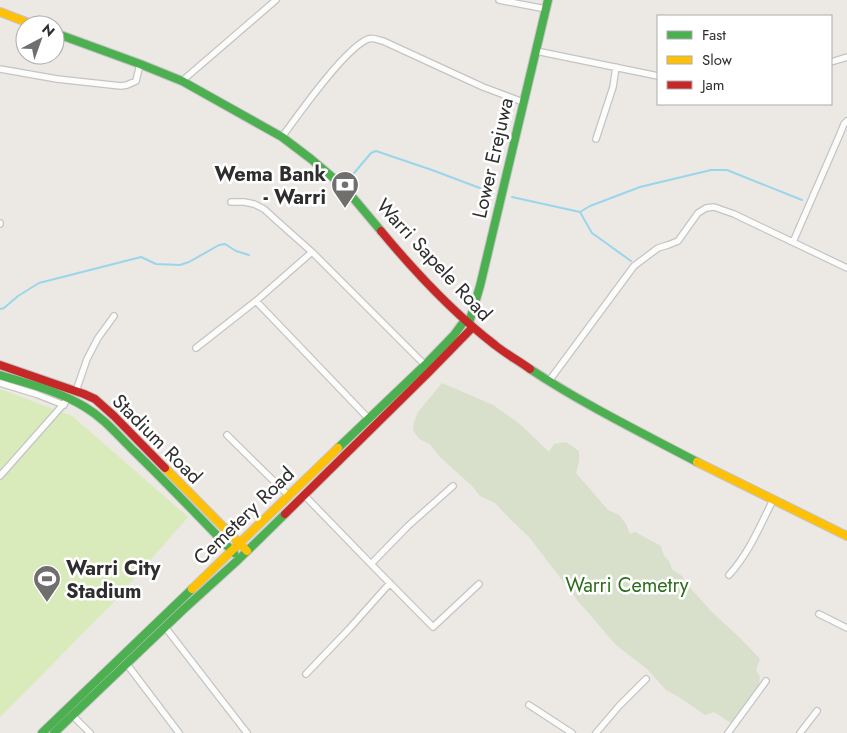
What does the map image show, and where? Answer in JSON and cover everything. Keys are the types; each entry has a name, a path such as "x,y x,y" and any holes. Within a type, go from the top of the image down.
{"main road":[{"name":"Lower Erejuwa","path":"469,324 480,286 548,0"},
{"path":"0,12 15,18"},
{"name":"Warri Sapele Road","path":"65,37 140,64 182,82 282,137 344,187 431,286 469,324 496,346 549,381 636,430 847,536"},
{"name":"Cemetery Road","path":"42,733 126,654 454,335 469,324"},
{"name":"Cemetery Road","path":"54,733 126,663 239,559 422,380 469,324"},
{"name":"Stadium Road","path":"0,365 94,399 114,416 247,551"},
{"name":"Stadium Road","path":"0,375 85,407 103,420 156,472 239,559"}],"street":[{"path":"182,82 276,0"},
{"path":"499,0 546,9"},
{"path":"282,137 332,72 351,52 369,39 375,38 483,87 523,102"},
{"path":"536,51 657,76"},
{"path":"832,62 847,57"},
{"path":"0,69 57,79 122,86 136,81 140,64"},
{"path":"596,139 613,86 616,67"},
{"path":"793,242 844,124 847,121"},
{"path":"231,202 254,204 264,210 312,252 425,365"},
{"path":"549,381 634,266 658,248 678,241 698,213 706,208 714,206 734,214 847,268"},
{"path":"196,348 256,301 312,252"},
{"path":"256,301 369,419"},
{"path":"76,391 87,359 98,338 114,316"},
{"path":"0,383 66,401 0,476"},
{"path":"227,436 289,496"},
{"path":"371,564 408,526 453,486"},
{"path":"304,495 433,627 478,584"},
{"path":"729,575 746,552 773,500"},
{"path":"306,674 390,583"},
{"path":"819,614 847,628"},
{"path":"165,627 247,733"},
{"path":"126,663 179,733"},
{"path":"596,733 646,679"},
{"path":"728,733 766,681"},
{"path":"529,705 572,733"},
{"path":"800,733 817,711"},
{"path":"72,715 90,733"}],"green space":[{"name":"Warri Cemetry","path":"442,383 493,405 520,424 549,452 554,444 566,442 579,451 576,473 608,510 619,515 626,524 630,534 635,532 661,546 664,556 669,561 672,569 682,576 710,610 760,659 756,670 760,677 759,685 731,723 714,712 705,715 666,690 647,669 616,645 578,601 529,537 495,503 480,496 472,486 440,457 430,444 419,439 413,430 418,412"},
{"path":"0,389 72,416 188,517 109,607 0,717"}],"waterway":[{"path":"349,179 371,153 376,151 493,193"},
{"path":"512,197 580,212 590,206 640,187 711,170 727,170 802,200"},
{"path":"580,212 592,233 631,261"},
{"path":"0,309 39,283 141,257 156,264 180,265 219,245 225,244 236,251 249,255"}],"traffic: fast":[{"path":"469,323 480,286 548,0"},
{"path":"65,37 182,81 282,137 344,187 381,231"},
{"path":"338,448 425,365 454,335 465,320"},
{"path":"530,369 591,406 697,462"},
{"path":"0,375 54,392 75,401 99,417 234,553"},
{"path":"54,733 285,514"},
{"path":"42,733 192,589"}],"traffic: slow":[{"path":"0,12 15,18"},
{"path":"192,589 338,448"},
{"path":"697,462 847,536"},
{"path":"165,468 247,551"}],"traffic: jam":[{"path":"381,231 421,276 464,319 499,348 530,369"},
{"path":"285,514 473,327"},
{"path":"0,365 95,399 165,468"}],"place":[{"name":"Wema Bank - Warri","path":"345,209"},
{"name":"Warri City Stadium","path":"47,603"}]}
